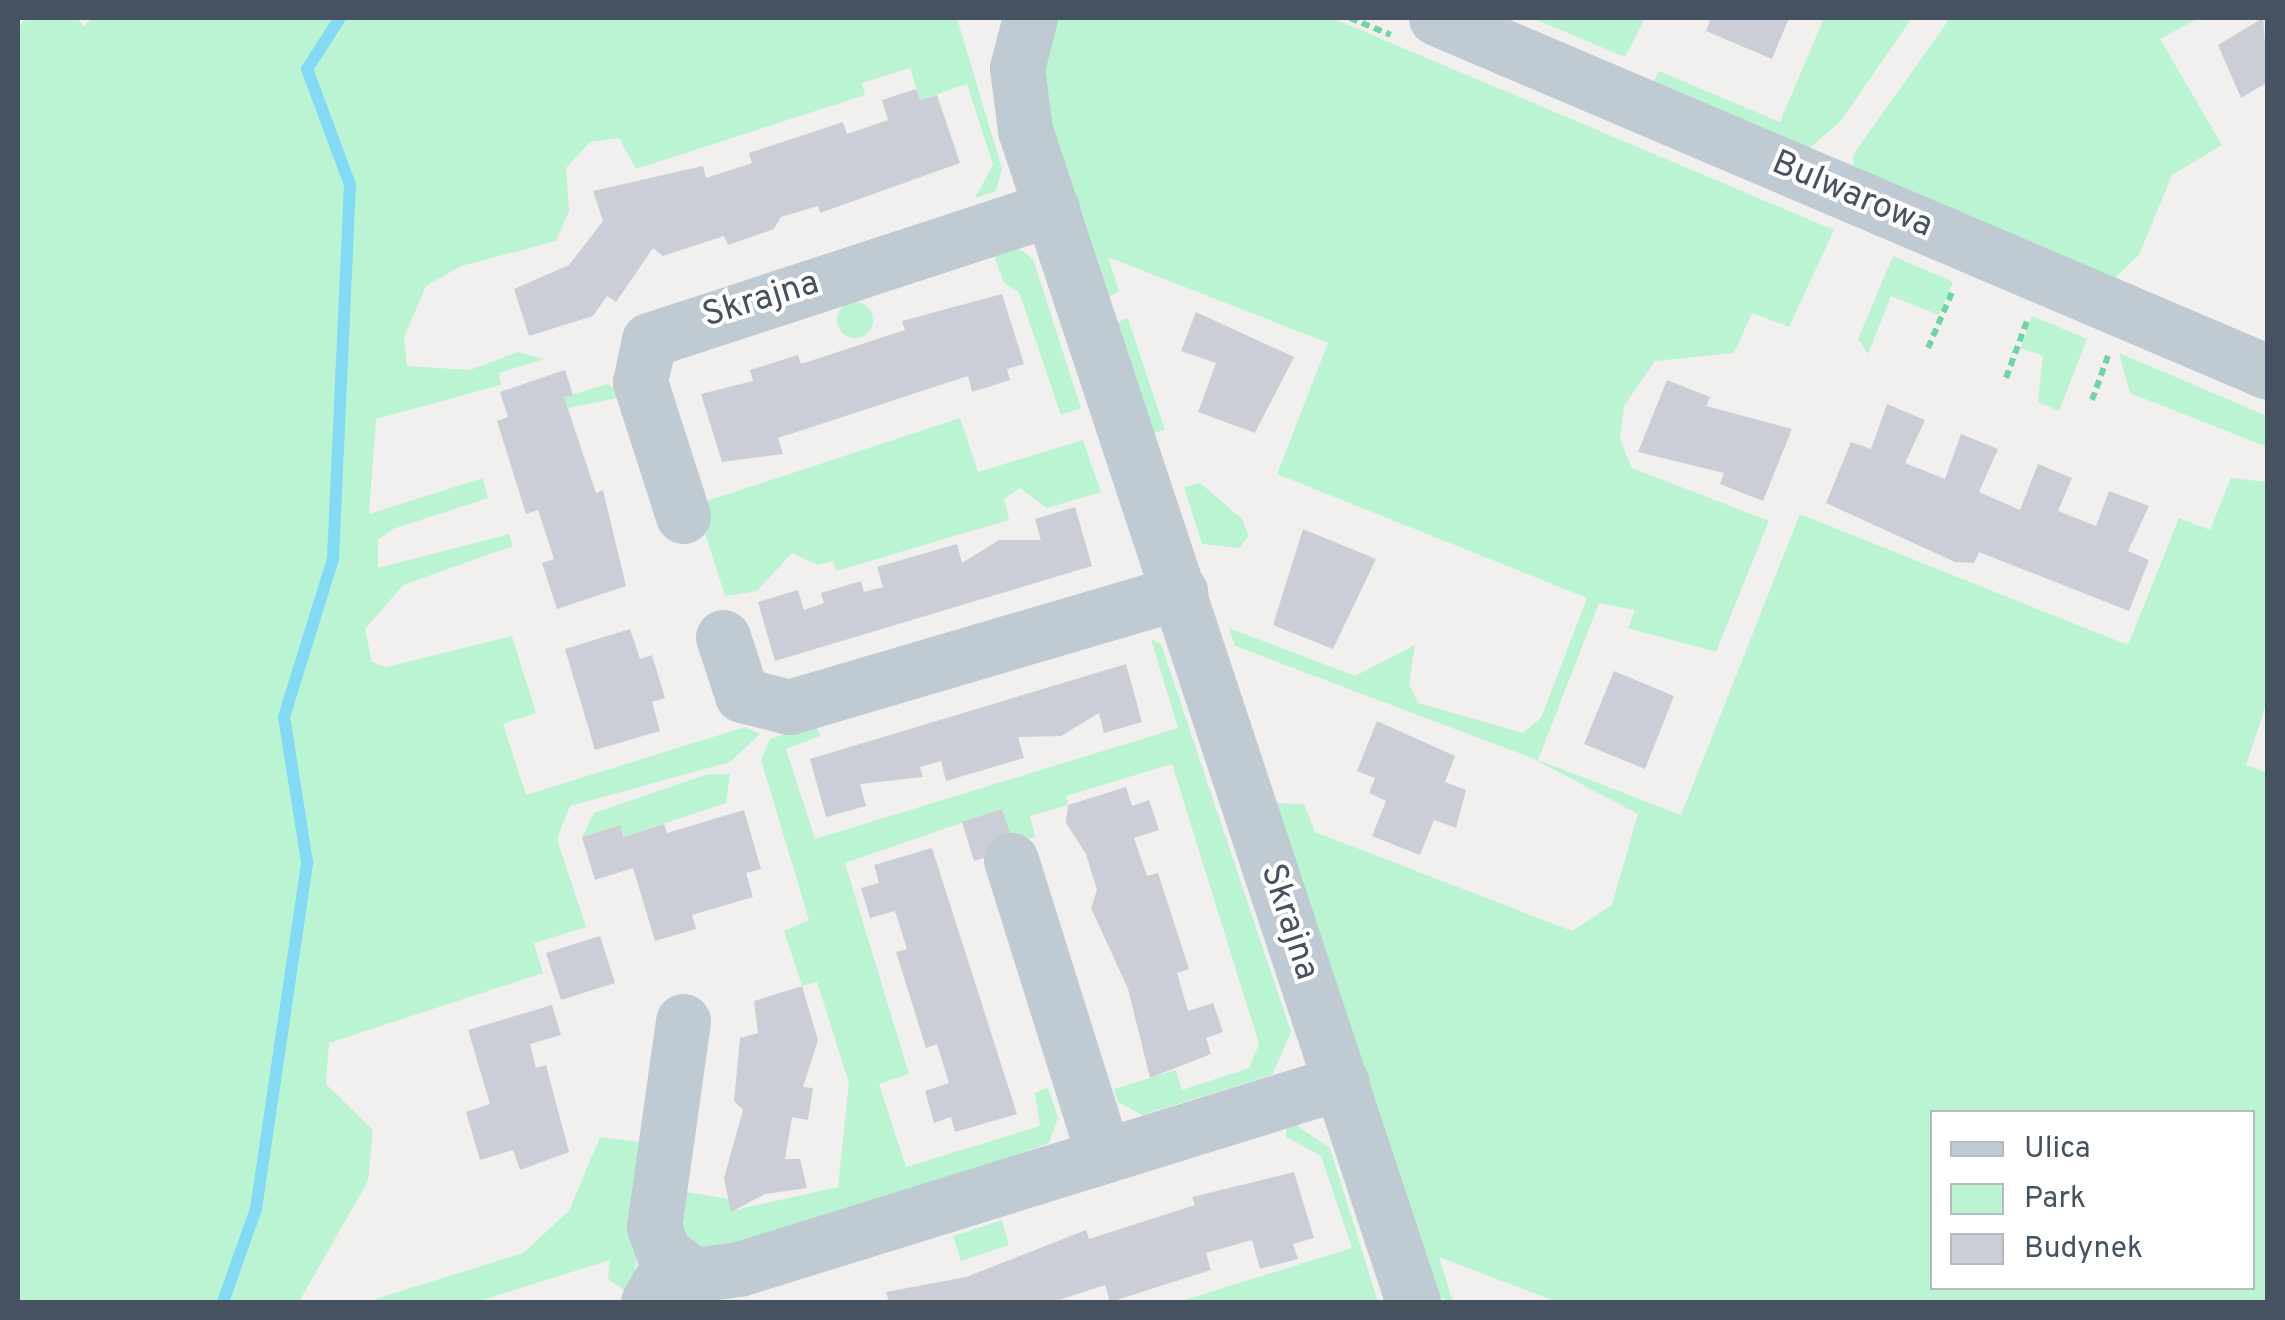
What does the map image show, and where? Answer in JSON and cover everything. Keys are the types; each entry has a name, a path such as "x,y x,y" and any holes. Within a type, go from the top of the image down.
{"street":[{"name":"Skrajna","path":"1030,18 1018,96 1413,1302"},
{"name":"Bulwarowa","path":"1436,18 2268,372"},
{"name":"Skrajna","path":"683,516 640,382 649,340 1052,208"},
{"path":"723,637 742,695 788,707 1180,592"},
{"path":"1011,860 1104,1156"},
{"path":"683,1022 654,1227 659,1282 726,1273 1342,1082"}],"path":[{"path":"1928,348 1960,276"},
{"path":"2006,378 2032,306"},
{"path":"2092,400 2113,340"}],"green space":[{"path":"28,18 76,18 84,26 93,18 957,18 1002,169 996,191 975,198 993,165 967,84 920,100 910,68 862,83 865,95 636,169 619,138 590,142 566,168 569,211 556,241 461,266 426,286 404,337 407,366 470,370 517,352 544,359 499,373 501,385 376,419 369,514 483,478 488,498 393,529 378,540 378,568 509,534 513,546 403,585 365,629 372,662 386,667 512,636 536,713 503,724 526,795 745,727 760,734 730,762 570,806 557,839 586,927 534,943 543,973 329,1043 326,1084 373,1130 368,1181 299,1302 18,1302 18,27"},
{"path":"1049,18 1332,18 1834,230 1789,327 1752,313 1734,353 1655,361 1624,406 1620,439 1632,468 1769,521 1716,652 1628,628 1635,610 1599,603 1538,760 1681,815 1800,514 2128,645 2179,518 2210,530 2231,478 2267,482 2267,702 2246,765 2268,773 2267,1302 1557,1302 1439,1257 1453,1302 1431,1295 1271,803 1304,804 1315,832 1572,931 1612,905 1638,814 1532,758 1235,646 1229,628 1355,676 1415,645 1409,684 1418,703 1523,733 1541,718 1587,598 1277,474 1328,343 1108,257 1119,291 1103,300 1040,116"},
{"path":"1532,18 1645,18 1625,57"},
{"path":"1824,18 1912,18 1840,122 1807,150 1652,85 1659,71 1780,122"},
{"path":"1950,18 2199,18 2160,39 2222,145 2172,175 2139,255 2112,281 1854,171 1853,155"},
{"path":"1017,247 1033,259 1081,408 1061,415 1019,292 1004,283 994,256"},
{"path":"1893,256 1953,282 1939,315 1891,296 1868,354 1858,339"},
{"path":"855,302 868,307 873,320 868,333 855,338 842,333 837,320 842,307"},
{"path":"2032,316 2087,339 2059,411 2038,402 2043,356 2021,348"},
{"path":"1128,318 1165,430 1147,434 1111,325"},
{"path":"2119,353 2267,416 2267,447 2130,393"},
{"path":"657,382 707,501 960,418 978,472 1083,440 1101,492 1047,508 1020,488 1004,499 1009,520 836,571 833,561 818,565 792,553 757,591 725,596"},
{"path":"607,384 628,396 568,408 564,397"},
{"path":"1200,483 1242,519 1249,536 1239,548 1202,544 1184,487"},
{"path":"1151,639 1161,644 1291,1032 1272,1075 1142,1115 1118,1102 1114,1089 1176,1070 1182,1090 1249,1068 1259,1044 1172,764 1066,796 1068,805 1030,816 1035,837 1013,844 1002,809 845,863 909,1074 879,1084 906,1167 1040,1126 1035,1093 1048,1087 1058,1118 1049,1143 746,1255 678,1243 686,1192 730,1199 731,1211 838,1187 849,1083 817,982 802,986 784,931 809,920 761,760 770,739 816,724 820,736 786,749 815,839 1178,728"},
{"path":"708,774 730,774 726,803 623,837 619,825 582,837 594,813"},
{"path":"1286,1118 1330,1148 1378,1302 1178,1302 1352,1248 1321,1156 1286,1137"},
{"path":"600,1137 647,1143 633,1296 608,1279 610,1260 476,1302 366,1302 523,1253 569,1211"},
{"path":"1002,1220 1009,1245 961,1261 953,1236"}],"building":[{"path":"1711,18 1789,18 1772,59 1706,31"},
{"path":"2263,18 2268,82 2241,98 2218,45"},
{"path":"916,89 920,100 937,95 960,163 820,213 818,206 781,217 774,229 728,245 724,236 663,256 653,248 616,302 607,296 593,316 529,336 514,289 569,265 603,221 593,191 703,166 706,178 752,163 749,153 843,122 847,134 888,120 882,100"},
{"path":"1002,294 1024,364 1007,369 1010,380 972,392 968,376 778,438 783,454 722,462 701,394 753,381 750,370 798,355 801,364 905,330 902,321"},
{"path":"1196,312 1294,357 1255,433 1198,412 1216,363 1181,351"},
{"path":"565,370 573,395 564,397 596,493 603,490 626,586 557,609 542,563 554,559 538,510 526,514 497,421 508,417 500,392"},
{"path":"1667,380 1710,397 1706,406 1792,429 1763,501 1720,484 1724,473 1638,452"},
{"path":"1887,404 1925,420 1905,463 1945,479 1961,434 1998,449 1979,492 2020,510 2038,464 2072,478 2058,511 2096,526 2109,491 2149,506 2128,551 2149,560 2129,611 1979,552 1974,563 1955,562 1826,503 1851,442 1871,449"},
{"path":"1075,507 1092,566 775,661 758,602 798,590 804,610 824,603 821,593 861,581 864,592 883,587 877,567 957,544 962,563 999,540 1041,540 1035,519"},
{"path":"1303,529 1376,559 1333,649 1273,625"},
{"path":"630,629 640,659 652,655 665,698 652,702 660,731 595,750 565,649"},
{"path":"1126,664 1142,722 1104,733 1099,713 1061,736 1018,737 1024,758 946,781 941,761 920,767 923,777 860,784 866,806 826,817 810,759"},
{"path":"1614,671 1674,696 1645,769 1584,744"},
{"path":"1377,721 1455,756 1445,782 1466,790 1456,828 1434,820 1420,855 1372,836 1386,801 1369,793 1375,778 1357,771"},
{"path":"1126,787 1132,806 1149,800 1159,830 1134,838 1147,876 1158,873 1189,969 1177,973 1188,1011 1213,1003 1223,1032 1206,1038 1211,1054 1150,1078 1128,989 1091,908 1097,890 1086,854 1066,823 1068,805"},
{"path":"1002,809 1015,848 974,861 962,822"},
{"path":"744,810 761,869 746,873 753,897 692,915 696,929 655,941 633,868 595,880 582,837 620,825 623,837 664,824 667,833"},
{"path":"932,848 1017,1114 955,1132 951,1117 934,1123 925,1091 949,1083 937,1044 926,1048 896,952 907,949 895,911 870,918 861,888 879,883 874,865"},
{"path":"600,936 615,983 561,1000 546,953"},
{"path":"802,986 818,1040 803,1087 813,1088 808,1120 792,1117 785,1159 800,1159 807,1188 765,1194 731,1212 724,1178 743,1110 734,1101 740,1038 758,1033 754,1001"},
{"path":"552,1005 561,1035 530,1044 536,1068 546,1065 569,1152 520,1170 513,1150 480,1160 466,1112 490,1104 468,1030"},
{"path":"1294,1172 1314,1238 1293,1244 1298,1259 1260,1269 1252,1240 1206,1253 1211,1270 1110,1302 1105,1285 1053,1302 889,1302 886,1292 966,1277 1086,1230 1089,1239 1195,1205 1192,1197"}],"waterway":[{"path":"223,1302 256,1209 307,862 284,717 333,559 350,185 307,69 340,18"}]}
